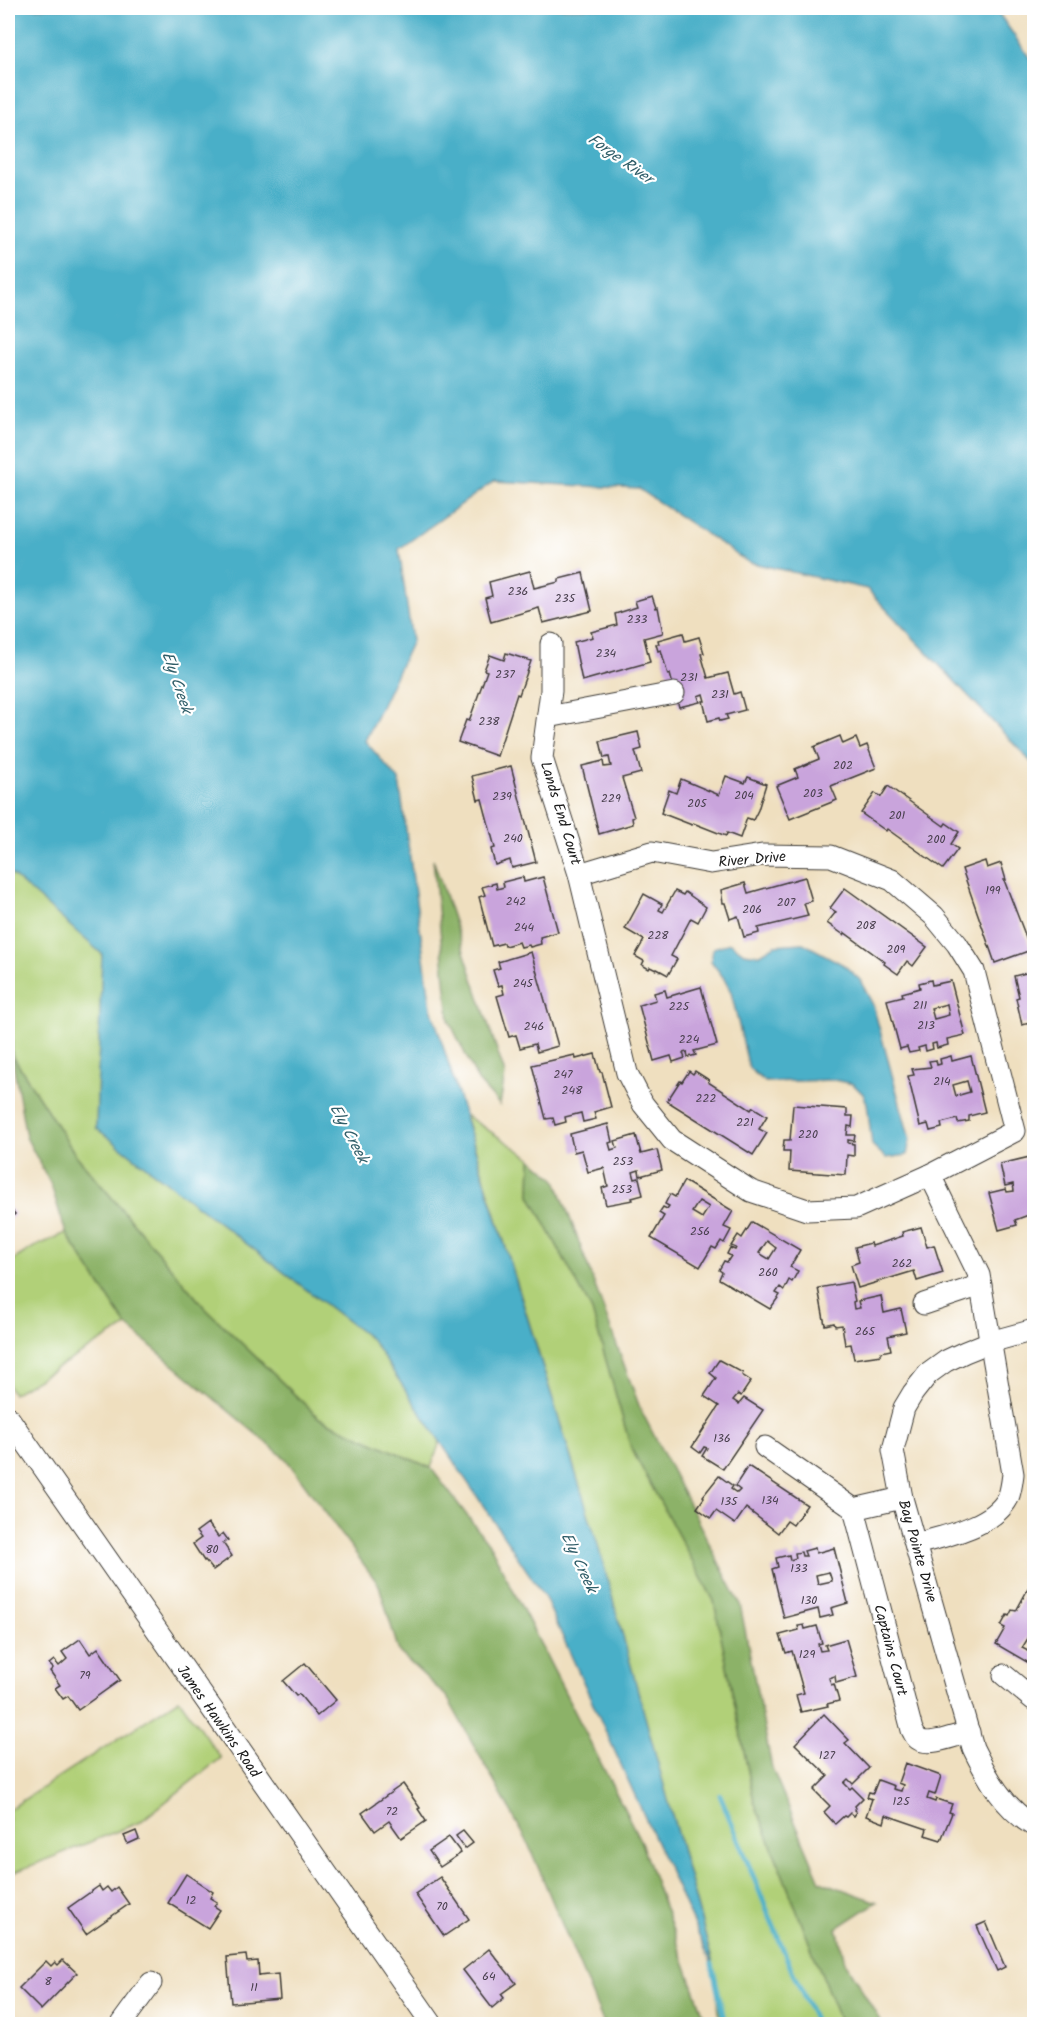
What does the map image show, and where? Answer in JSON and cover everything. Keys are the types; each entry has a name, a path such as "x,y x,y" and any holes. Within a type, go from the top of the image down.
{"street":[{"name":"Lands End Court","path":"551,644 551,691 542,758 579,874"},
{"path":"548,717 674,693"},
{"name":"River Drive","path":"652,852 711,863 762,855 831,856 892,880 934,916 957,944 974,971 1015,1131 930,1175 856,1208 807,1210 751,1191 672,1140 644,1104 627,1072 579,874 652,852"},
{"path":"916,1544 962,1532 990,1516 1006,1501 1013,1474 979,1275 930,1175"},
{"path":"924,1304 981,1284"},
{"name":"Bay Pointe Drive","path":"1035,1330 990,1342 946,1360 928,1374 904,1408 893,1450 902,1498 973,1748 985,1773 1001,1797 1020,1817 1035,1826"},
{"name":"James Hawkins Road","path":"8,1417 432,2025"},
{"path":"765,1447 854,1509 902,1498"},
{"name":"Captains Court","path":"854,1509 912,1730 918,1739 927,1742 969,1732"},
{"path":"1004,1675 1035,1701"},
{"path":"121,2025 151,1983"}],"green space":[{"path":"433,859 505,1074 500,1105 478,1081 449,1020"},
{"path":"8,871 102,954 96,1128 372,1340 440,1441 431,1468 319,1418 205,1308 75,1154 12,1055"},
{"path":"8,871 12,1055 8,1053"},
{"path":"12,1055 75,1154 204,1307 319,1418 431,1468 491,1547 640,1840 707,2024 604,2024 527,1841 447,1697 399,1652 379,1585 286,1459 127,1326 66,1233 51,1185 26,1137"},
{"path":"465,1115 531,1158 530,1195 592,1311 631,1448 714,1601 754,1801 841,2024 720,2024 715,1971 597,1542"},
{"path":"531,1158 556,1180 640,1408 740,1604 772,1768 820,1881 877,1902 837,1928 845,1962 882,2024 841,2024 754,1801 714,1601 631,1448 592,1311 530,1195"},
{"path":"66,1233 127,1326 13,1394 8,1385 8,1263 34,1247"},
{"path":"179,1699 221,1758 140,1822 8,1875 8,1810"}],"water":[{"name":"Forge River","path":"8,8 995,8 1034,64 1034,765 867,589 748,562 639,489 494,481 399,549 412,641 365,741 399,780 431,1007 597,1542 715,1971 544,1596 372,1340 96,1128 102,954 8,871"},
{"path":"730,943 744,953 759,955 775,945 803,943 844,965 860,980 873,1005 910,1140 907,1155 886,1158 872,1145 867,1103 863,1094 853,1084 834,1080 765,1082 749,1068 731,992 711,961 713,948"}],"building":[{"path":"530,571 534,588 583,573 592,611 543,623 539,608 491,622 485,598 492,596 489,582"},
{"path":"652,596 656,608 658,607 663,633 644,638 650,662 582,681 574,642 593,637 591,632 617,625 615,614 637,607 635,601"},
{"path":"683,633 685,641 699,637 708,678 728,673 734,694 740,692 745,710 726,715 728,719 720,721 719,718 708,721 703,694 698,696 700,702 679,707 670,674 668,675 661,650 658,651 656,644 659,644 658,640"},
{"path":"506,653 531,661 519,695 517,694 497,756 458,742 466,720 469,721 487,671 484,670 490,655 504,660"},
{"path":"638,732 642,749 635,751 641,773 622,778 634,817 632,818 633,824 599,834 582,766 603,761 604,767 611,766 609,757 604,758 600,741"},
{"path":"840,736 843,744 856,738 860,748 867,745 876,768 831,786 837,800 790,819 776,786 798,777 795,769 819,759 814,747"},
{"path":"511,766 536,862 512,868 510,860 495,865 491,849 495,848 482,799 478,800 472,776"},
{"path":"726,776 745,783 748,777 766,784 758,810 753,820 747,818 740,838 727,833 726,836 661,813 669,790 676,793 681,779 719,795"},
{"path":"888,786 944,826 946,823 959,832 951,844 958,849 943,869 861,813 875,793 881,797"},
{"path":"985,861 987,868 1001,863 1006,880 1004,880 1031,950 995,963 962,869"},
{"path":"523,877 524,882 543,877 558,932 540,937 541,944 530,947 529,945 521,947 519,942 505,946 504,943 492,946 479,897 485,895 482,887 496,883 497,889 504,887 503,882"},
{"path":"805,877 812,901 804,903 808,916 758,928 759,933 744,937 738,916 730,919 725,903 723,903 721,890 745,883 748,893"},
{"path":"845,888 927,947 913,966 907,961 898,974 845,933 844,935 827,923 836,912 830,908"},
{"path":"675,891 683,895 685,892 706,907 698,922 691,918 671,956 677,959 668,975 642,965 644,961 635,956 644,940 625,929 644,894 662,904 659,910 663,912"},
{"path":"531,952 558,1046 537,1052 535,1044 520,1048 516,1035 509,1037 497,996 504,994 502,985 498,986 493,970 500,968 498,962"},
{"path":"1034,971 1034,1022 1022,1025 1014,976"},
{"path":"931,980 932,985 951,981 965,1035 947,1039 948,1045 937,1048 936,1043 932,1044 933,1049 926,1051 925,1046 918,1048 919,1051 909,1053 907,1047 900,1049 887,1000 920,988 919,983","holes":["947,1004 949,1015 934,1019 931,1008"]},
{"path":"701,987 717,1045 694,1051 696,1055 688,1057 687,1052 683,1053 685,1058 673,1062 671,1056 654,1061 639,1005 656,1000 654,993 665,990 667,997"},
{"path":"595,1054 611,1107 594,1112 596,1119 583,1122 581,1113 565,1117 566,1122 555,1125 553,1118 546,1119 532,1065 575,1055 576,1059"},
{"path":"951,1056 952,1061 971,1056 985,1112 969,1116 969,1121 958,1123 957,1119 941,1123 942,1128 930,1131 928,1124 920,1126 908,1076 914,1075 912,1069 931,1067 929,1061 936,1060 937,1065 941,1064 940,1059","holes":["967,1081 970,1092 956,1096 953,1085"]},
{"path":"689,1071 693,1074 695,1071 751,1110 753,1107 767,1116 759,1129 767,1133 753,1155 667,1101"},
{"path":"1034,1083 1034,1101 1029,1085"},
{"path":"793,1105 847,1109 847,1116 853,1116 852,1127 848,1126 847,1135 855,1135 854,1141 848,1140 848,1143 854,1144 854,1156 847,1155 846,1175 789,1171 790,1151 783,1151 784,1140 790,1140"},
{"path":"608,1124 612,1142 609,1143 611,1150 617,1148 615,1141 636,1135 641,1154 657,1150 662,1170 640,1176 639,1170 633,1172 635,1179 639,1178 643,1195 632,1198 633,1200 606,1205 602,1188 608,1186 604,1168 588,1172 582,1150 574,1152 570,1134"},
{"path":"1034,1156 1034,1213 1015,1220 1017,1225 999,1230 989,1193 1006,1189 1007,1192 1014,1191 1013,1184 1005,1186 1000,1164"},
{"path":"684,1181 733,1211 724,1227 731,1230 724,1243 721,1241 716,1249 712,1247 700,1267 651,1238 664,1216 659,1213 663,1207 667,1209 669,1206 665,1204 670,1194 675,1197","holes":["699,1201 709,1207 702,1218 692,1212"]},
{"path":"8,1206 15,1214 8,1221"},
{"path":"752,1222 800,1250 790,1267 798,1271 792,1282 789,1280 784,1290 780,1287 776,1293 780,1295 770,1309 719,1279 722,1272 719,1270 724,1261 727,1262 731,1256 727,1254 730,1248 735,1250 736,1248 731,1246 738,1235 742,1238","holes":["767,1241 776,1248 769,1259 759,1253"]},
{"path":"921,1227 927,1247 934,1245 943,1273 917,1281 914,1271 858,1288 851,1265 859,1262 855,1247 871,1243 872,1246 903,1236 902,1232"},
{"path":"851,1282 855,1301 853,1302 854,1309 860,1308 858,1301 881,1296 884,1313 901,1309 906,1332 888,1336 891,1350 881,1352 881,1355 854,1359 851,1344 845,1345 842,1325 835,1326 834,1323 825,1325 818,1288"},
{"path":"719,1360 743,1373 742,1375 751,1381 741,1396 738,1394 733,1400 739,1404 744,1398 763,1410 723,1469 702,1456 707,1448 704,1447 700,1453 692,1447 719,1406 704,1396 716,1378 710,1373"},
{"path":"748,1466 807,1505 793,1525 787,1521 778,1533 746,1508 735,1524 716,1511 711,1518 697,1508 703,1496 719,1476 733,1486 731,1489 737,1493 740,1490 735,1486"},
{"path":"208,1523 218,1537 223,1533 228,1540 223,1543 232,1556 213,1570 193,1544 201,1538 196,1532"},
{"path":"815,1548 816,1553 834,1548 848,1603 831,1608 833,1615 820,1618 818,1609 784,1618 772,1569 778,1567 776,1558 789,1555 790,1560 796,1558 795,1553 801,1552 802,1556 806,1556 804,1551","holes":["829,1572 832,1581 818,1584 816,1575"]},
{"path":"1029,1587 1034,1590 1034,1638 1030,1635 1022,1648 1032,1653 1034,1649 1034,1666 996,1644 1005,1628 1001,1626 1007,1615 1009,1616 1012,1610 1016,1611"},
{"path":"804,1625 805,1629 817,1626 822,1643 818,1644 820,1651 827,1650 825,1645 846,1639 857,1677 836,1683 835,1676 829,1678 831,1685 834,1684 839,1701 801,1712 796,1695 804,1693 792,1651 786,1653 780,1635 799,1630 798,1626"},
{"path":"80,1639 90,1654 98,1648 120,1680 78,1710 68,1696 63,1699 55,1688 60,1685 50,1671 53,1668 49,1664 54,1660 59,1666 67,1659 62,1652"},
{"path":"305,1663 336,1700 317,1716 299,1694 296,1696 283,1681"},
{"path":"824,1714 849,1740 845,1743 869,1768 853,1784 848,1779 844,1783 850,1789 852,1787 863,1798 855,1806 856,1812 853,1816 850,1813 835,1824 824,1812 830,1806 814,1790 828,1776 795,1744"},
{"path":"905,1763 941,1776 935,1795 929,1793 927,1799 952,1804 949,1812 952,1813 941,1840 925,1835 927,1829 886,1815 884,1823 866,1816 872,1799 867,1797 869,1792 873,1793 878,1780 901,1791 903,1785 898,1783"},
{"path":"403,1784 426,1821 401,1838 389,1821 375,1831 362,1813"},
{"path":"136,1831 139,1839 128,1844 124,1836"},
{"path":"463,1831 473,1843 465,1849 456,1836"},
{"path":"449,1837 461,1853 440,1867 429,1851"},
{"path":"186,1874 213,1892 210,1898 217,1902 214,1906 220,1910 208,1928 168,1903"},
{"path":"440,1877 469,1919 444,1936 415,1894"},
{"path":"99,1886 102,1891 107,1887 111,1892 117,1887 129,1904 86,1934 68,1908"},
{"path":"986,1922 1005,1967 997,1971 977,1926"},
{"path":"489,1949 516,1983 501,1994 504,1998 492,2008 463,1970"},
{"path":"246,1955 247,1962 258,1961 259,1976 278,1974 280,1999 231,2003 227,1957"},
{"path":"63,1960 77,1973 41,2010 19,1988 46,1961 51,1966 55,1962 58,1965"}],"waterway":[{"path":"720,1795 816,2024"},
{"name":"Ely Creek","path":"712,1964 725,2024"}]}
